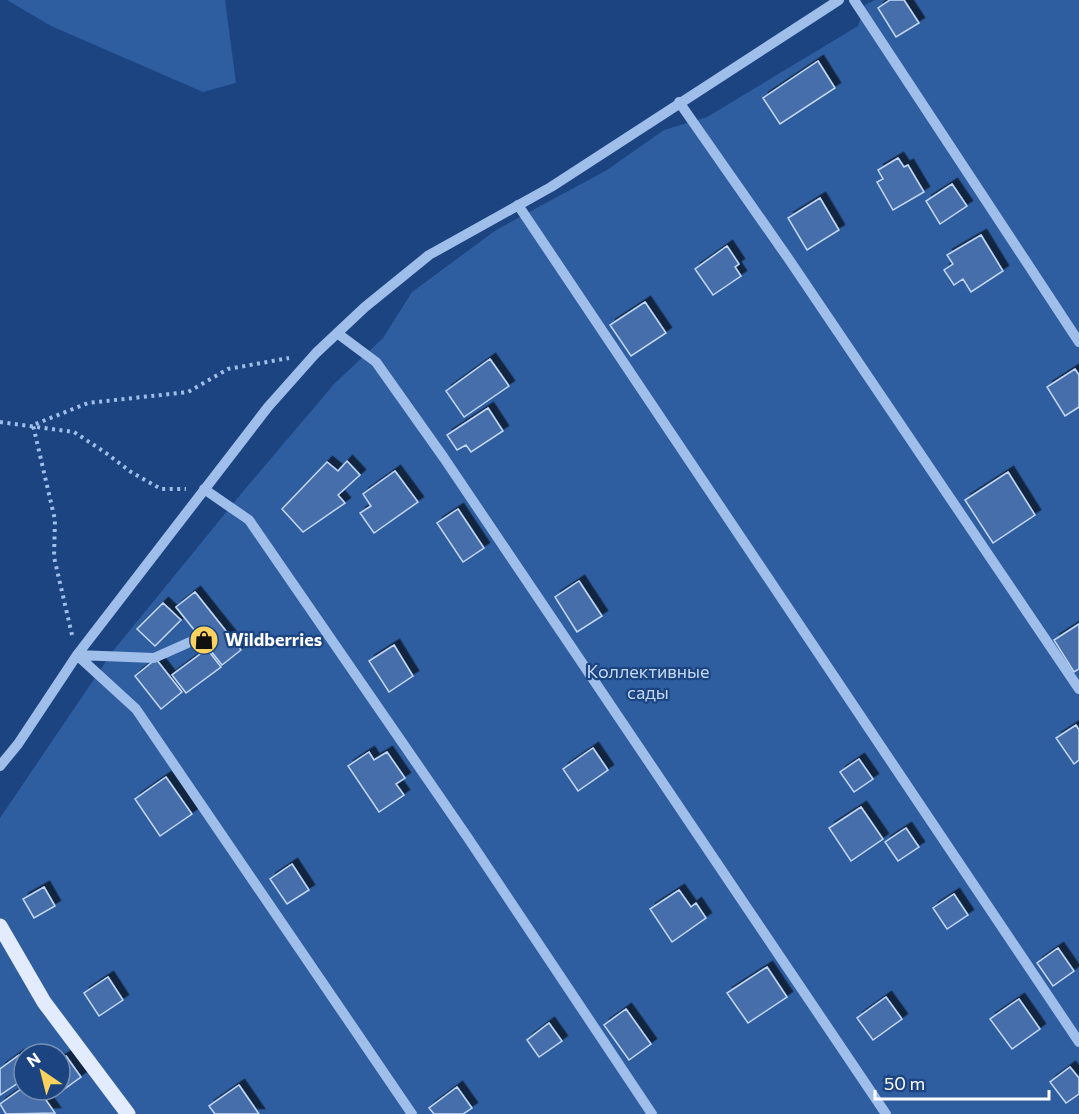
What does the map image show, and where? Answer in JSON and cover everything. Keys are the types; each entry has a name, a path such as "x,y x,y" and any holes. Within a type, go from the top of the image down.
{"main road":[{"path":"0,926 44,1002 128,1114"}],"street":[{"path":"0,766 18,744 77,655 268,407 316,353 365,307 429,255 551,187 839,0"},
{"path":"854,0 1079,342"},
{"path":"679,102 788,258 1079,689"},
{"path":"518,205 1079,1042"},
{"path":"337,333 376,362 397,391 886,1114"},
{"path":"204,489 249,520 468,838 652,1114"},
{"path":"77,655 154,658 190,642"},
{"path":"77,655 136,709 412,1114"}],"path":[{"path":"33,425 88,402 188,392 228,369 316,353"},
{"path":"0,422 74,432 131,472 161,489 204,489"},
{"path":"33,425 55,520 54,556 77,655"}],"green space":[{"path":"7,0 225,0 236,83 203,92 51,26"},
{"name":"Коллективные сады","path":"875,0 1079,0 1079,1114 0,1114 0,818 113,651 335,383 383,338 412,292 496,230 607,170 664,130 707,117 858,26 865,5"}],"building":[{"path":"890,0 904,0 919,23 896,37 878,8"},
{"path":"818,61 835,88 780,124 763,98"},
{"path":"898,158 904,167 908,165 924,192 893,210 877,182 883,179 878,170"},
{"path":"952,184 967,206 940,224 926,201"},
{"path":"820,198 839,230 807,250 788,218"},
{"path":"981,235 1003,271 971,292 963,279 954,285 944,270 953,264 947,255"},
{"path":"727,246 739,264 735,267 741,276 713,295 695,269"},
{"path":"645,302 666,333 631,356 610,325"},
{"path":"490,359 509,386 464,417 446,391"},
{"path":"1075,369 1079,375 1079,407 1065,416 1047,387"},
{"path":"488,408 503,431 471,452 466,445 457,450 447,435"},
{"path":"347,461 360,475 338,495 345,503 303,532 282,509 327,462 338,471"},
{"path":"395,471 418,502 374,533 360,513 371,506 363,494"},
{"path":"1008,472 1035,515 993,543 965,500"},
{"path":"458,509 484,548 463,562 437,523"},
{"path":"579,581 602,616 577,632 555,597"},
{"path":"195,592 241,650 222,665 176,607"},
{"path":"163,603 181,620 155,646 137,629"},
{"path":"1079,624 1079,669 1074,672 1054,640"},
{"path":"394,645 413,676 389,692 369,661"},
{"path":"207,649 221,667 186,693 172,675"},
{"path":"156,659 182,692 161,709 135,676"},
{"path":"1076,725 1079,730 1079,760 1074,764 1056,738"},
{"path":"593,748 608,770 578,791 563,769"},
{"path":"369,752 374,760 387,752 405,778 396,784 404,795 379,812 348,766"},
{"path":"859,759 873,779 854,792 840,772"},
{"path":"166,777 192,814 160,836 135,799"},
{"path":"861,807 883,839 851,861 829,828"},
{"path":"906,828 919,847 898,861 885,842"},
{"path":"292,864 309,890 287,904 270,879"},
{"path":"44,887 55,906 34,918 23,899"},
{"path":"679,890 691,907 696,903 706,918 672,942 650,909"},
{"path":"954,894 968,915 947,929 933,908"},
{"path":"1058,948 1074,971 1053,986 1037,963"},
{"path":"767,967 787,997 748,1023 727,993"},
{"path":"108,977 123,1000 99,1016 84,993"},
{"path":"886,997 902,1019 873,1040 857,1018"},
{"path":"1019,999 1040,1029 1012,1049 990,1019"},
{"path":"626,1009 651,1044 629,1060 604,1025"},
{"path":"549,1023 562,1041 539,1057 527,1040"},
{"path":"12,1060 12,1087 0,1095 0,1069"},
{"path":"72,1064 81,1077 72,1083"},
{"path":"1070,1067 1079,1078 1079,1094 1066,1103 1050,1082"},
{"path":"239,1085 259,1114 215,1114 209,1106"},
{"path":"457,1087 472,1108 463,1114 434,1114 429,1108"},
{"path":"12,1096 12,1102 47,1102 55,1113 6,1114 0,1104"}],"place":[{"name":"Wildberries","path":"204,640"}]}
